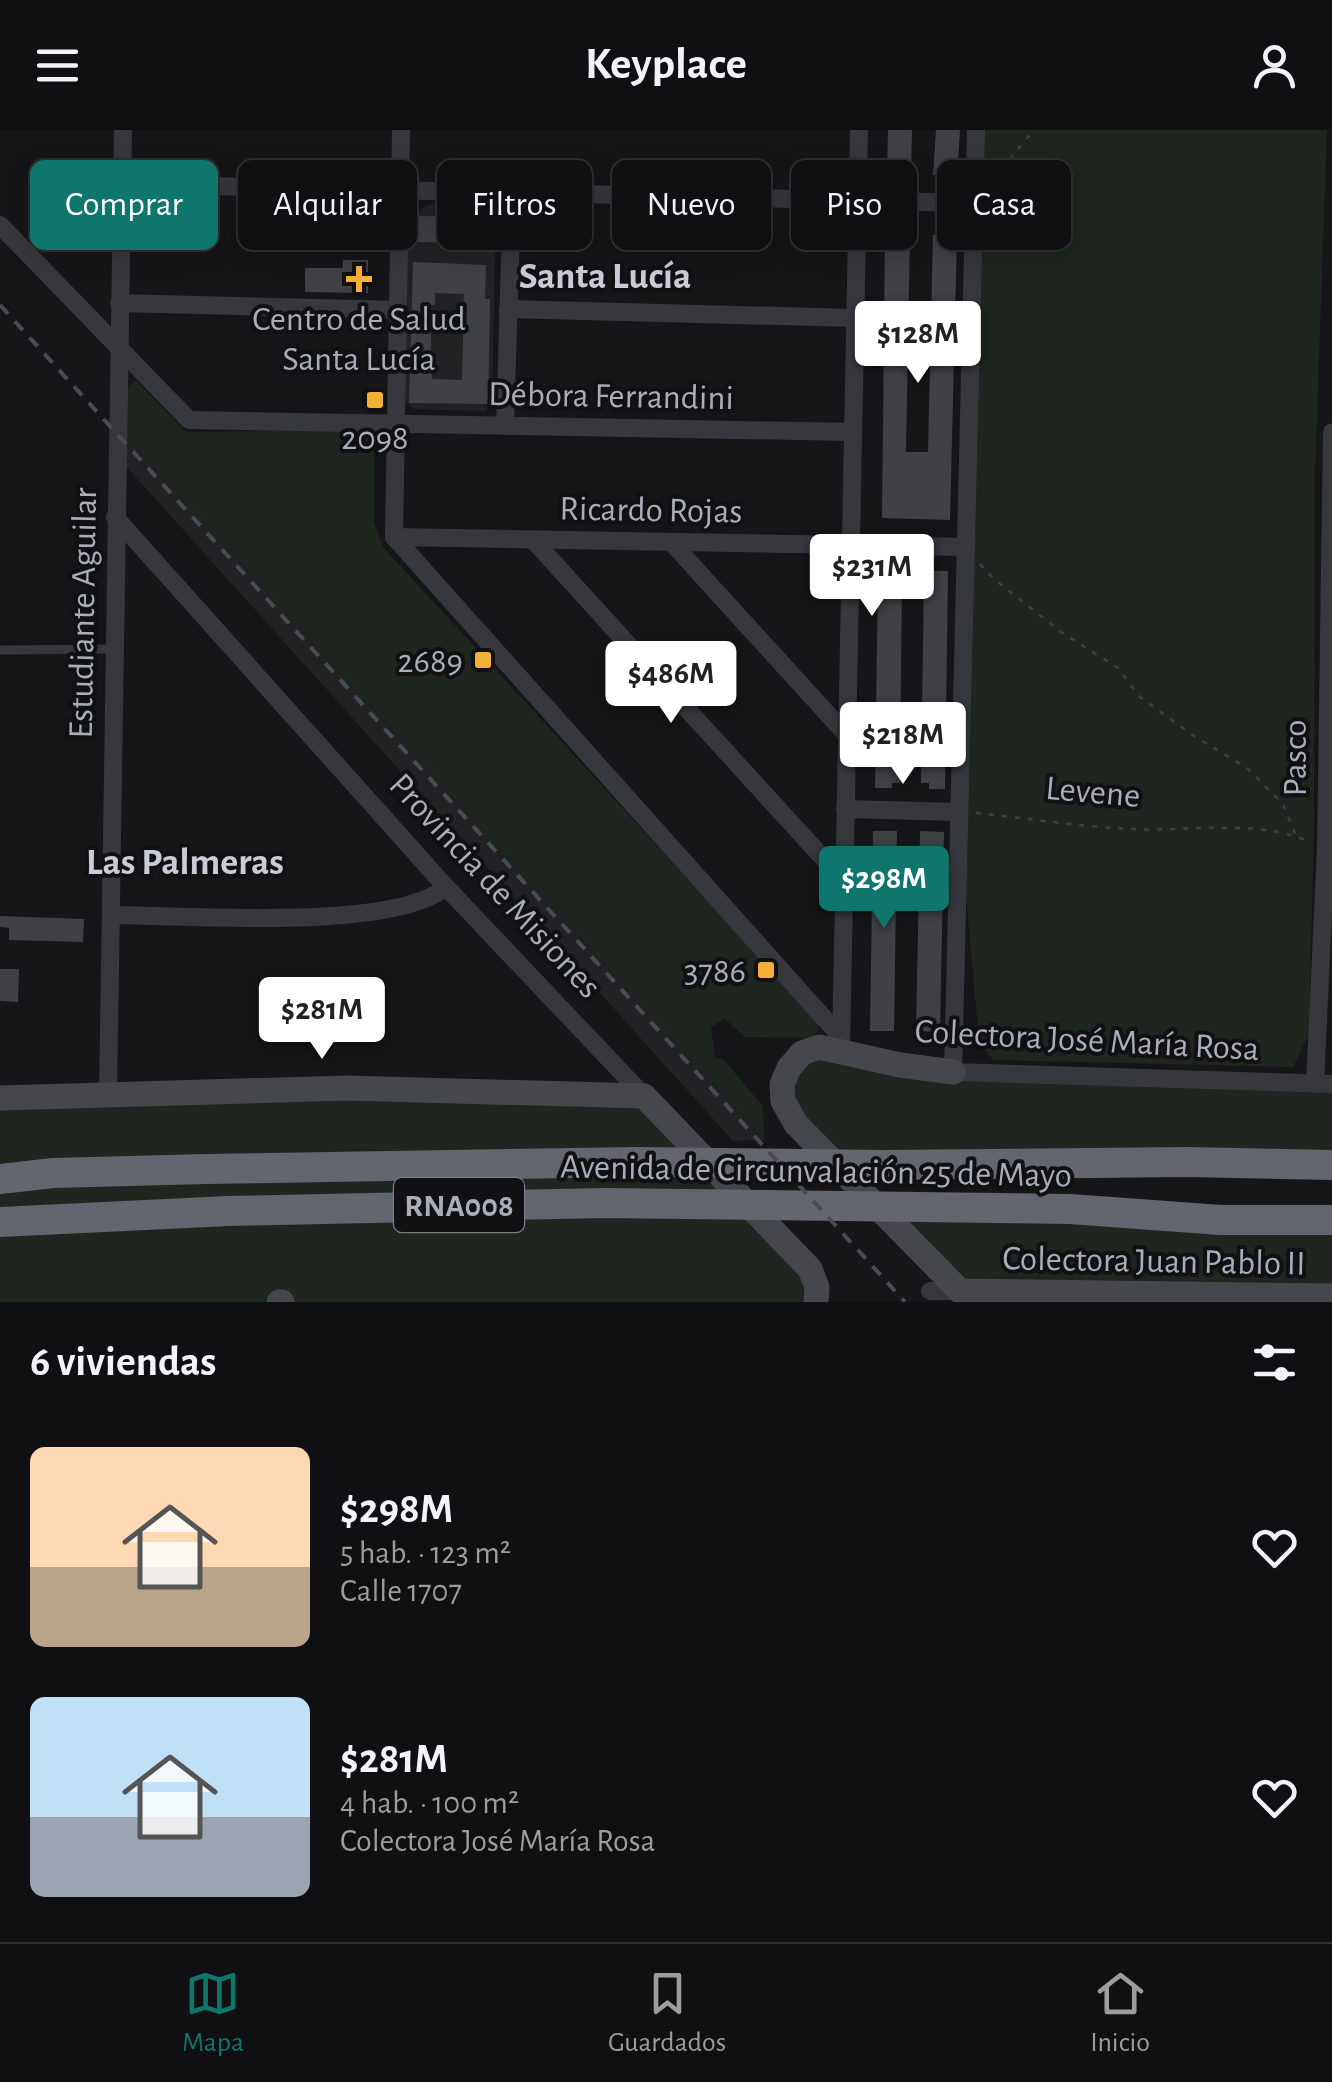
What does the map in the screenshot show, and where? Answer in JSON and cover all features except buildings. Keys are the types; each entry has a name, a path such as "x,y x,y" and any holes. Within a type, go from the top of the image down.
{"highway":[{"path":"1187,1162 1332,1144"},
{"name":"RNA008","path":"0,1162 53,1173"},
{"name":"Avenida de Circunvalación 25 de Mayo","path":"0,1179 53,1173 637,1162 1332,1165"},
{"name":"Avenida de Circunvalación 25 de Mayo","path":"0,1222 228,1210 689,1204 1070,1210 1222,1220 1332,1220"},
{"path":"0,1235 84,1219"},
{"path":"1222,1220 1332,1232"}],"main road":[{"name":"Colectora José María Rosa","path":"953,1072 900,1065 840,1043 802,1053 782,1084 783,1101 796,1124 968,1292"},
{"path":"0,1098 347,1088 644,1096"},
{"name":"Provincia de Misiones","path":"644,1096 810,1270 817,1288 816,1302"},
{"name":"Colectora Juan Pablo II","path":"968,1292 1318,1298"}],"street":[{"name":"Estudiante Aguilar","path":"122,160 123,130"},
{"path":"401,160 402,130"},
{"path":"858,130 858,160"},
{"path":"975,160 976,130"},
{"path":"592,195 791,199"},
{"path":"0,225 118,349"},
{"name":"Estudiante Aguilar","path":"108,1096 120,250"},
{"path":"399,250 394,537 840,1043"},
{"path":"505,426 510,250"},
{"path":"840,1043 856,250"},
{"path":"953,1072 973,250"},
{"path":"119,302 398,310"},
{"path":"508,309 855,318"},
{"name":"Débora Ferrandini","path":"118,349 189,420 852,432"},
{"name":"Pasco","path":"1324,1084 1332,432"},
{"name":"Provincia de Misiones","path":"115,517 446,887 644,1096"},
{"name":"Ricardo Rojas","path":"394,537 966,547"},
{"path":"533,540 844,880"},
{"path":"671,542 846,734"},
{"path":"845,809 959,812"},
{"path":"110,914 352,916 434,898 446,887"},
{"name":"Colectora José María Rosa","path":"953,1072 1324,1084"},
{"name":"Colectora Juan Pablo II","path":"930,1291 968,1292"}],"lane":[{"path":"0,650 114,649"}],"path":[{"path":"1009,160 1034,130"},
{"path":"966,547 994,579 1062,632 1118,668 1140,698 1247,768 1283,804 1296,836"},
{"name":"Levene","path":"959,812 1131,829 1222,827 1296,836 1329,849"}],"shaded area":[{"path":"983,130 1327,130 1315,475 1309,1034 1293,1067 993,1060 979,1042 966,896 980,250 1071,250 1071,160 982,160"},
{"path":"437,204 437,250 495,250 492,403 485,411 414,409 403,398 406,250 417,250 417,212"},
{"path":"136,380 186,432 374,430 374,523 383,547 815,1018 819,1030 810,1038 745,1037 724,1018 711,1028 715,1057 724,1060 763,1106 764,1140 127,437 127,389"},
{"path":"127,437 764,1140 733,1141 125,465"},
{"path":"802,1053 900,1065 1332,1084 1332,1165 840,1164 796,1124 789,1068"},
{"path":"644,1096 810,1269 816,1302 0,1302 0,1098"},
{"path":"1332,1220 1332,1296 975,1293 890,1221"}],"railway":[{"path":"0,305 905,1302"}],"place":[{"name":"Centro de Salud Santa Lucía","path":"359,279"},
{"name":"2098","path":"375,400"},
{"name":"2689","path":"483,660"},
{"name":"3786","path":"766,970"}],"district":[{"name":"Santa Lucía","path":"605,275"},
{"name":"Las Palmeras","path":"185,861"}]}
